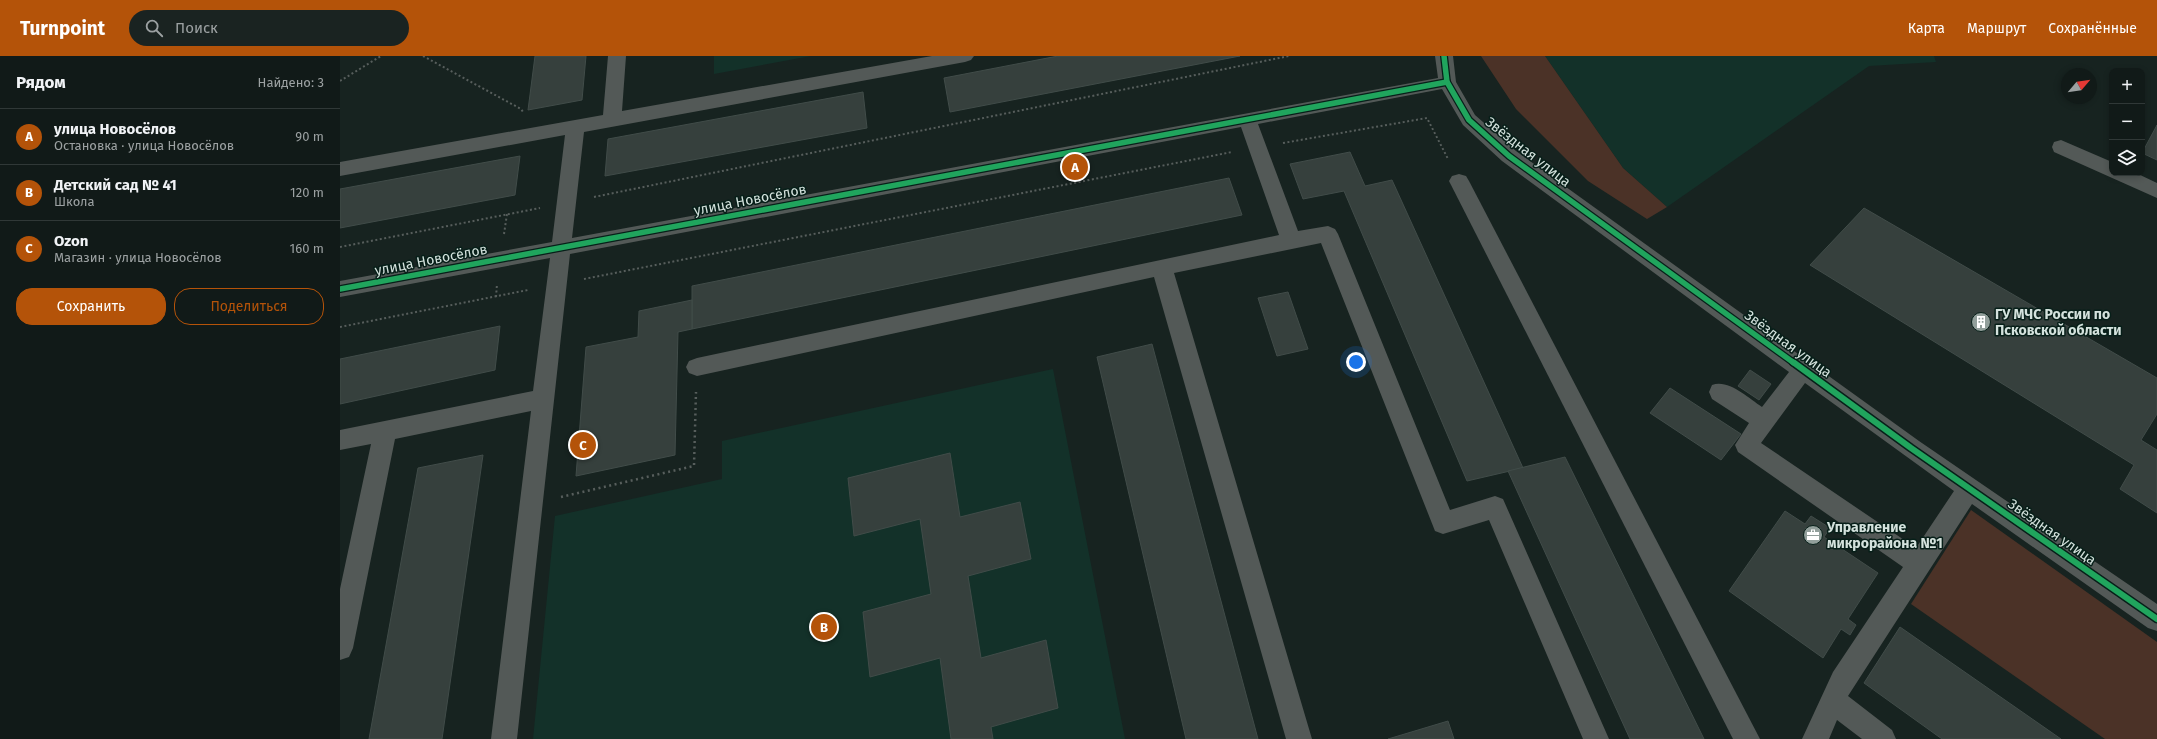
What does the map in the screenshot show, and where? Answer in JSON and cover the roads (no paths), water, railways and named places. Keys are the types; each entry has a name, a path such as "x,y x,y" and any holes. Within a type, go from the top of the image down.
{"street":[{"path":"612,120 617,56"},
{"path":"340,169 965,56"},
{"name":"Звёздная улица","path":"1444,56 1447,82 1469,120 1509,156 1803,370 2157,619"},
{"name":"улица Новосёлов","path":"340,289 1447,82"},
{"path":"1247,120 1291,240"},
{"path":"504,739 542,399 557,285 575,126"},
{"path":"2061,147 2109,169"},
{"path":"2124,176 2157,191"},
{"path":"1459,181 1747,739"},
{"path":"697,367 1291,240 1328,234 1443,523 1495,507 1596,739"},
{"path":"1162,268 1299,739"},
{"path":"1803,370 1746,445 1919,564"},
{"path":"1720,392 1764,421"},
{"path":"340,440 542,399"},
{"path":"340,648 385,430"},
{"path":"1815,739 1842,681 1970,488"},
{"path":"1833,700 1883,739"}],"place":[{"name":"улица Новосёлов","path":"1075,167"},
{"name":"ГУ МЧС России по Псковской области","path":"1981,322"},
{"name":"Ozon","path":"583,445"},
{"name":"Управление микрорайона №1","path":"1813,535"},
{"name":"Детский сад № 41","path":"824,627"}]}
